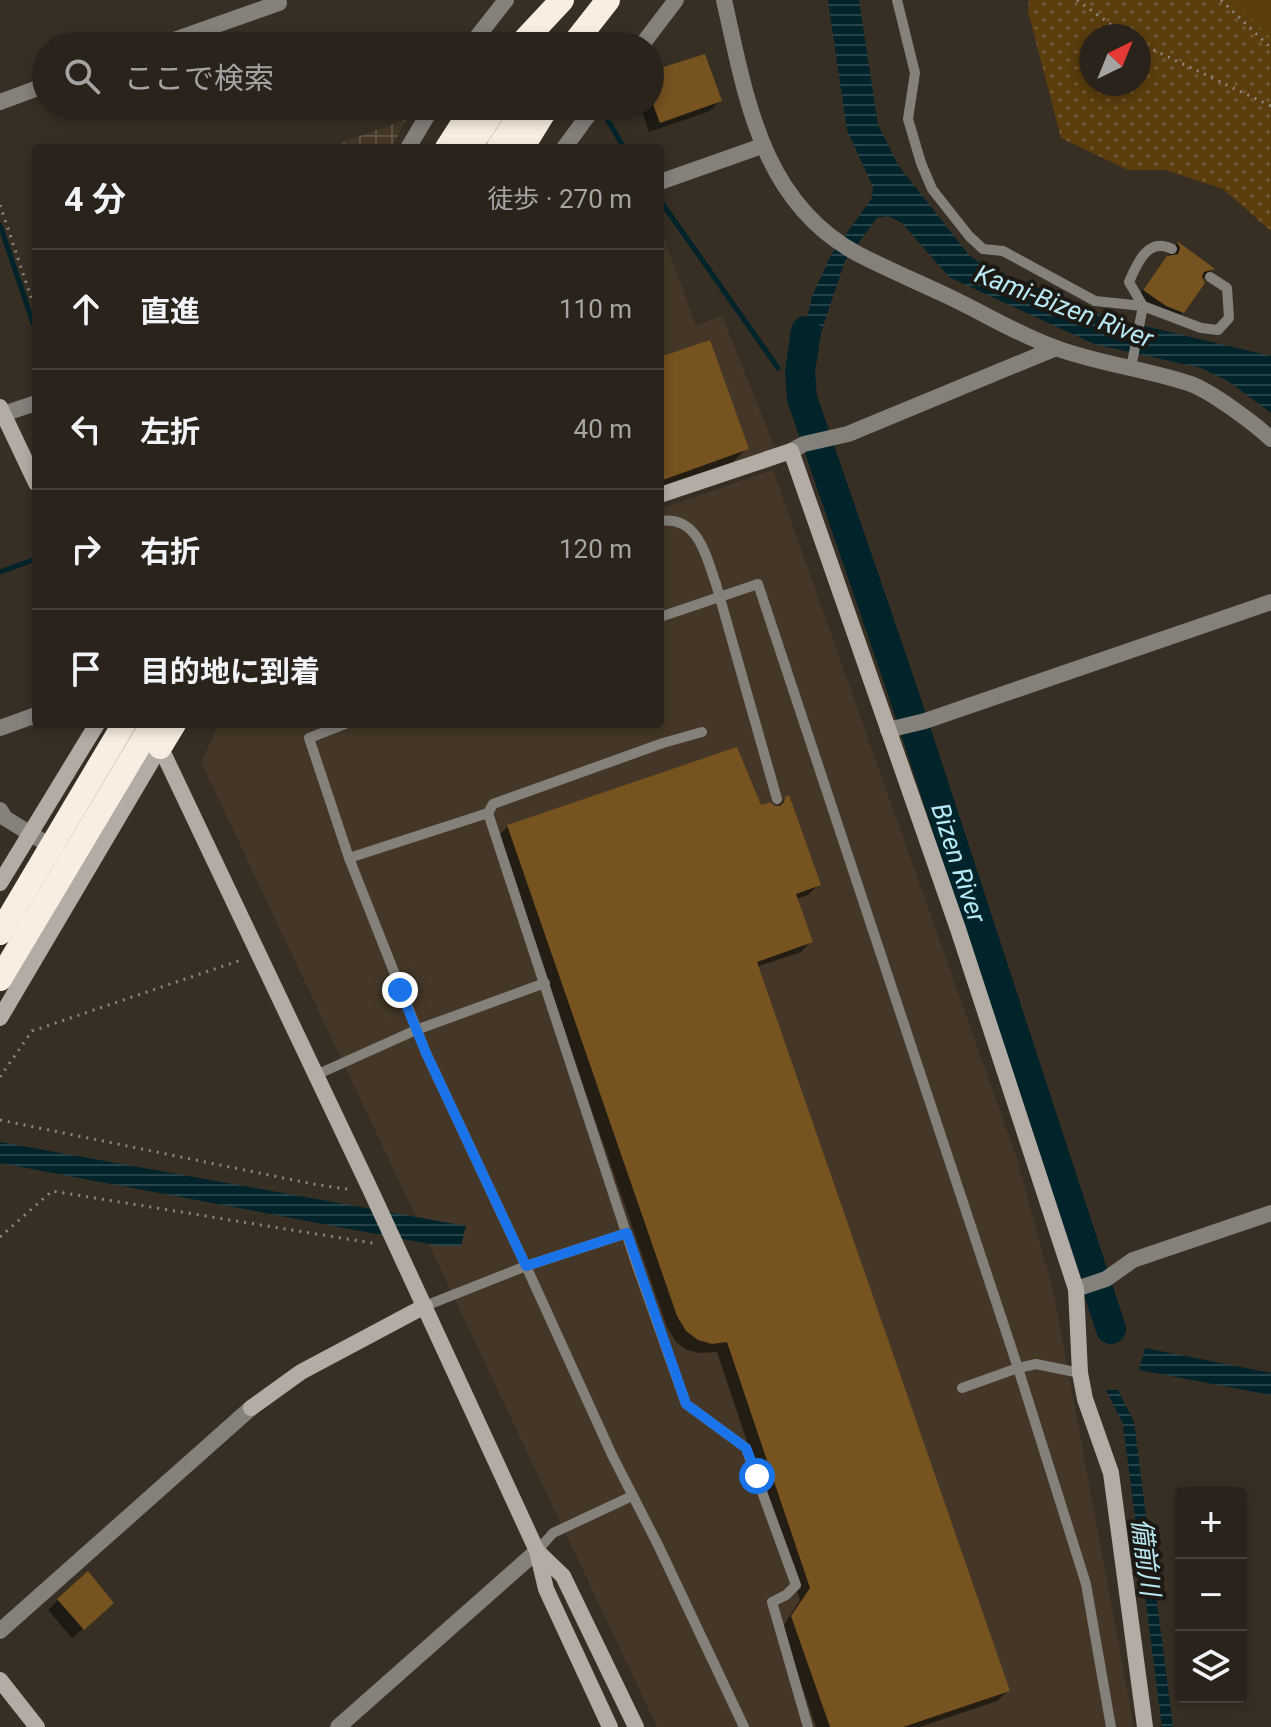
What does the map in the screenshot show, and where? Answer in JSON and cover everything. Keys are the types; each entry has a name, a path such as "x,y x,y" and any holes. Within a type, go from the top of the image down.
{"highway":[{"path":"532,32 562,0"},
{"path":"551,32 575,0"},
{"path":"583,32 608,0"},
{"path":"596,32 615,0"},
{"path":"450,144 465,120"},
{"path":"472,144 488,120"},
{"path":"501,144 517,120"},
{"path":"524,144 539,120"},
{"path":"0,933 122,728"},
{"path":"0,979 149,728"},
{"path":"160,747 172,728"}],"street":[{"path":"481,32 506,0"},
{"path":"652,32 676,0"},
{"path":"724,0 745,92 762,146 777,177 797,205 825,230 856,253 1056,348 1132,363 1194,385 1271,439"},
{"path":"197,32 279,3"},
{"path":"0,102 32,90"},
{"path":"410,144 425,120"},
{"path":"567,144 585,120"},
{"path":"664,181 762,146"},
{"path":"664,494 827,438 848,434 1056,348"},
{"path":"32,404 2,411 32,475"},
{"path":"798,448 896,728 958,929 1082,1287 1080,1373 1085,1399 1111,1473 1145,1727"},
{"path":"896,728 925,721 1271,602"},
{"path":"0,728 32,716"},
{"path":"0,883 95,728"},
{"path":"153,728 425,1306 537,1551 546,1589 610,1727"},
{"path":"0,1018 160,747"},
{"path":"0,810 5,818 88,870"},
{"path":"1082,1287 1106,1279 1133,1260 1271,1213"},
{"path":"0,1631 251,1408 301,1372 425,1306"},
{"path":"338,1727 537,1551"},
{"path":"537,1551 563,1576 636,1727"},
{"path":"0,1680 37,1727"}],"lane":[{"path":"897,0 915,73 908,119 921,163 932,189 983,249 1003,251 1095,301 1143,306 1201,328 1218,330 1229,318 1229,298 1227,288 1210,277"},
{"path":"1132,363 1143,306 1129,282 1137,263 1150,247 1162,244 1172,249"},
{"path":"664,521 678,520 692,530 701,542 716,584 777,799"},
{"path":"664,616 758,584 1018,1368 1086,1584 1111,1727"},
{"path":"335,728 309,738 349,858 416,1030 632,1496 744,1727"},
{"path":"349,858 488,813 493,804 702,732"},
{"path":"488,813 686,1404 746,1448 796,1585 772,1602 808,1727"},
{"path":"316,1075 416,1030 545,983"},
{"path":"425,1306 526,1266 627,1233"},
{"path":"962,1388 1036,1364 1080,1373"},
{"path":"537,1551 553,1533 632,1496"}],"path":[{"path":"1077,0 1110,24"},
{"path":"1221,0 1271,48"},
{"path":"1151,49 1271,106"},
{"path":"0,205 32,300"},
{"path":"0,1077 32,1031 249,958 257,951"},
{"path":"0,1120 313,1184 371,1191"},
{"path":"0,1237 52,1191 397,1247"}],"shaded area":[{"path":"1029,0 1271,0 1271,231 1223,189 1165,170 1128,170 1061,138 1028,11"},
{"path":"1230,0 1271,0 1271,38"},
{"path":"404,120 406,120 393,144 338,144"},
{"path":"664,238 696,326 722,316 775,448 664,486"},
{"path":"773,470 1017,1159 1054,1295 1134,1727 657,1727 201,762 217,728 664,728 664,508"}],"water":[{"name":"Kami-Bizen River","path":"828,0 859,0 878,125 898,165 969,255 980,263 1106,317 1271,356 1271,413 1228,381 1201,368 1094,344 949,277 902,223 888,216 877,218 845,261 808,371 796,368 812,296 831,255 872,198 873,187 847,130"},
{"path":"0,1142 466,1226 461,1246 440,1246 0,1163"},
{"path":"1145,1348 1271,1373 1271,1395 1139,1370"},
{"name":"備前川","path":"1106,1390 1118,1390 1134,1422 1173,1727 1162,1727 1123,1424"}],"building":[{"path":"705,54 722,101 660,123 659,120 664,120 664,67"},
{"path":"1177,241 1215,269 1204,272 1202,277 1205,283 1184,313 1166,306 1143,290 1167,256 1178,254 1180,248"},
{"path":"710,340 749,449 664,480 664,356"},
{"path":"737,747 761,805 770,802 780,806 789,795 821,885 796,894 813,942 757,962 1010,1691 903,1727 830,1727 791,1616 810,1588 727,1342 712,1344 698,1340 686,1331 677,1316 507,825"},
{"path":"88,1571 114,1603 84,1630 57,1599"}],"waterway":[{"name":"Bizen River","path":"608,120 622,144"},
{"name":"Bizen River","path":"664,206 778,368"},
{"path":"0,225 32,320"},
{"name":"Bizen River","path":"806,331 800,372 802,398 902,689 1111,1329"},
{"path":"0,572 32,560"}],"route":[{"path":"400,990 426,1053 526,1266 627,1233 686,1404 746,1448 757,1476"}]}
